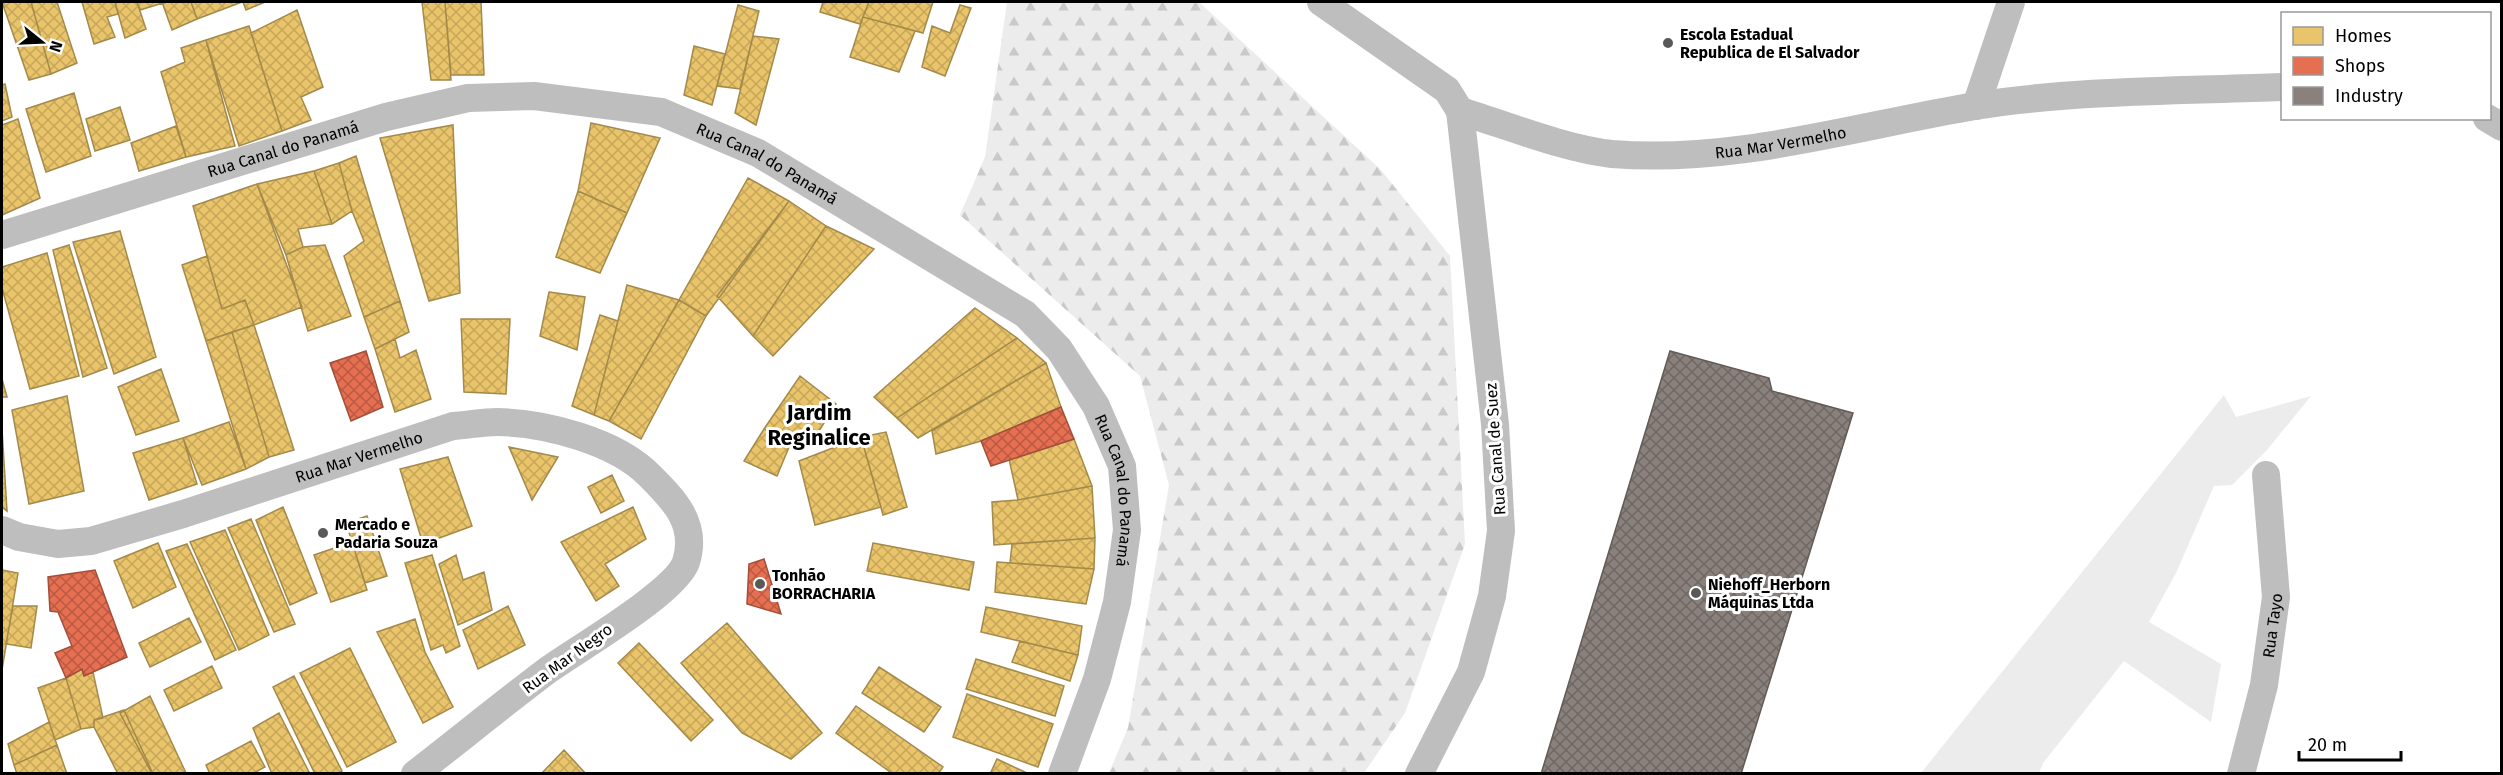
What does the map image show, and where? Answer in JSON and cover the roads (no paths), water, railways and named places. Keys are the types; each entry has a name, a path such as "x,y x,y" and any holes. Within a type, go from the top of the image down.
{"street":[{"path":"1321,2 1447,90 1460,111"},
{"path":"1976,106 2012,2"},
{"name":"Rua Mar Vermelho","path":"1460,111 1554,141 1610,153 1660,156 1767,146 1976,106 2102,94 2281,87"},
{"name":"Rua Canal do Panamá","path":"2,235 386,117 468,98 534,96 661,112 758,153 1025,314 1059,349 1096,406 1122,466 1127,530 1117,602 1097,679 1062,774"},
{"name":"Rua Canal de Suez","path":"1419,774 1471,672 1492,596 1501,531 1495,424 1460,111"},
{"name":"Rua Mar Vermelho","path":"2,530 19,537 58,544 91,541 183,514 453,426 498,422 532,425 560,431 600,445 641,467 671,498 688,526"},
{"name":"Rua Tayo","path":"2241,774 2264,685 2276,597 2266,475"},
{"name":"Rua Mar Negro","path":"415,774 549,669 670,584 685,564 690,546 688,526"}],"place":[{"name":"Escola Estadual Republica de El Salvador","path":"1668,43"},
{"name":"Mercado e Padaria Souza","path":"323,533"},
{"name":"Tonhão BORRACHARIA","path":"760,584"},
{"name":"Niehoff_Herborn Máquinas Ltda","path":"1696,593"}],"district":[{"name":"Jardim Reginalice","path":"819,425"}]}
